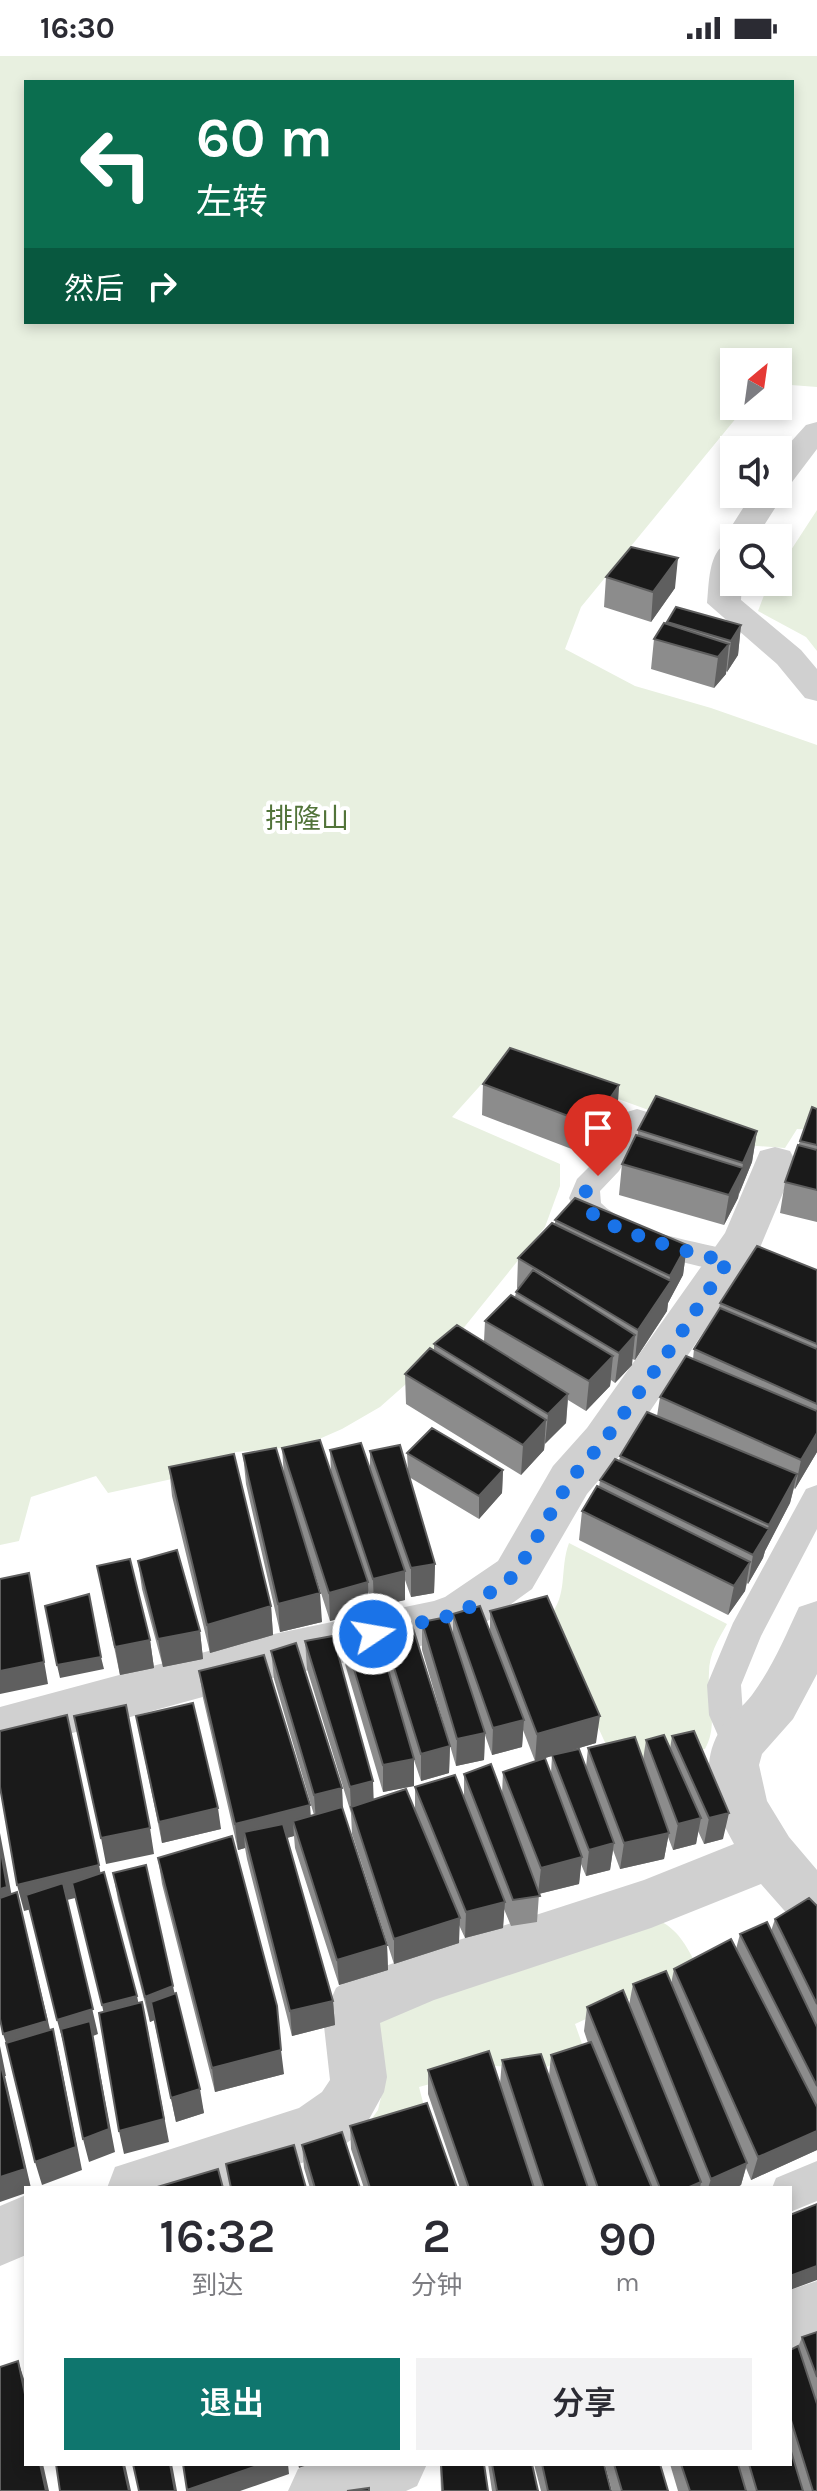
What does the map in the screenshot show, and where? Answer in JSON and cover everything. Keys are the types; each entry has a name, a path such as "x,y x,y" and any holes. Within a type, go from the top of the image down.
{"street":[{"path":"792,458 817,431"},
{"path":"724,596 724,603 789,657 817,691"},
{"path":"0,1730 264,1658 461,1613 515,1575 570,1480 613,1429 744,1239 775,1162"},
{"path":"817,1622 768,1713 739,1745 733,1770 737,1798 773,1855 817,1908"},
{"path":"142,2186 314,2132 342,2112 355,2092 359,2077 351,2017 356,2007 368,1999 434,1974 651,1903 773,1855"},
{"path":"0,2236 24,2226"},
{"path":"792,2319 817,2311"},
{"path":"320,2491 391,2466"}],"lane":[{"path":"637,1119 609,1164 587,1187 584,1198 594,1215 631,1232 702,1257 728,1261"},
{"path":"739,1745 726,1715 724,1685 745,1633 817,1498"},
{"path":"792,2191 817,2181"},
{"path":"397,2466 403,2491"}],"green space":[{"name":"排隆山","path":"0,56 817,56 817,387 792,385 792,348 720,348 720,420 735,420 581,607 565,649 635,686 711,708 817,745 817,1130 797,1129 785,1148 745,1145 505,1058 452,1117 560,1164 560,1186 545,1227 449,1346 380,1407 342,1429 303,1446 236,1452 172,1479 108,1493 96,1476 31,1497 19,1541 0,1545"},
{"path":"817,510 817,651 806,637 758,611 764,596 792,596 792,548"},
{"path":"569,1543 727,1624 709,1666 712,1721 705,1749 614,1762 548,1618 559,1600"},
{"path":"660,1921 678,1935 698,1968 575,2024 586,2055 539,2069 496,2066 419,2087 426,2114 368,2124 378,2110 382,2093 360,2019"}],"building":[{"path":"631,547 678,558 653,592 606,577"},
{"path":"676,607 741,625 731,641 667,622"},
{"path":"664,623 729,644 718,657 654,639"},
{"path":"510,1048 619,1085 592,1125 483,1084"},
{"path":"656,1096 757,1131 743,1163 638,1130"},
{"path":"812,1107 817,1109 817,1145 800,1141"},
{"path":"636,1135 743,1168 729,1195 622,1164"},
{"path":"798,1145 817,1150 817,1190 785,1182"},
{"path":"575,1198 687,1245 670,1276 555,1220"},
{"path":"552,1223 671,1281 638,1330 518,1258"},
{"path":"757,1246 817,1270 817,1344 720,1303"},
{"path":"533,1270 635,1335 619,1353 516,1292"},
{"path":"511,1295 613,1356 589,1381 485,1321"},
{"path":"720,1308 817,1349 817,1404 694,1349"},
{"path":"457,1325 568,1394 548,1414 434,1344"},
{"path":"430,1348 546,1420 523,1445 405,1374"},
{"path":"686,1356 817,1411 817,1433 801,1460 660,1397"},
{"path":"647,1412 797,1474 769,1525 620,1456"},
{"path":"432,1428 503,1470 479,1496 407,1453"},
{"path":"320,1440 368,1582 329,1593 282,1448"},
{"path":"361,1443 405,1571 373,1579 330,1450"},
{"path":"400,1445 435,1564 411,1568 370,1451"},
{"path":"276,1448 320,1593 278,1604 243,1454"},
{"path":"234,1454 271,1606 207,1625 169,1467"},
{"path":"615,1459 769,1529 753,1555 600,1480"},
{"path":"597,1486 750,1562 734,1586 582,1511"},
{"path":"177,1550 200,1631 158,1639 138,1561"},
{"path":"130,1559 150,1640 115,1647 97,1566"},
{"path":"29,1573 44,1662 0,1671 0,1579"},
{"path":"89,1594 101,1657 57,1665 45,1606"},
{"path":"547,1596 600,1716 537,1734 490,1611"},
{"path":"480,1606 524,1720 493,1728 453,1614"},
{"path":"447,1617 485,1733 457,1739 422,1622"},
{"path":"411,1622 450,1746 421,1754 382,1629"},
{"path":"376,1628 414,1759 383,1765 344,1636"},
{"path":"333,1636 373,1781 350,1787 305,1641"},
{"path":"296,1643 342,1788 314,1795 271,1651"},
{"path":"264,1655 310,1805 235,1824 199,1671"},
{"path":"193,1703 218,1808 159,1822 136,1716"},
{"path":"126,1705 150,1828 101,1838 74,1716"},
{"path":"67,1715 99,1865 17,1885 0,1787 0,1731"},
{"path":"694,1731 729,1813 709,1818 672,1736"},
{"path":"664,1735 701,1818 678,1824 646,1740"},
{"path":"635,1737 669,1833 624,1843 588,1748"},
{"path":"579,1749 614,1843 589,1850 552,1755"},
{"path":"545,1758 582,1857 541,1868 503,1772"},
{"path":"491,1764 540,1896 513,1900 464,1774"},
{"path":"455,1775 505,1902 466,1912 415,1787"},
{"path":"406,1789 460,1918 394,1939 351,1807"},
{"path":"342,1807 387,1945 337,1960 293,1821"},
{"path":"283,1824 333,2001 290,2011 244,1832"},
{"path":"232,1836 277,2006 281,2050 212,2068 158,1858"},
{"path":"0,1846 7,1887 0,1889"},
{"path":"146,1865 173,1986 145,1997 113,1873"},
{"path":"104,1872 137,1996 102,2005 72,1883"},
{"path":"63,1883 93,2009 57,2020 26,1895"},
{"path":"17,1892 47,2021 3,2034 0,2019 0,1898"},
{"path":"809,1898 817,1906 817,2004 775,1919"},
{"path":"767,1922 817,2027 817,2086 740,1934"},
{"path":"731,1939 817,2107 817,2131 758,2157 674,1969"},
{"path":"666,1971 747,2163 711,2179 633,1984"},
{"path":"623,1990 701,2182 692,2186 659,2186 587,2007"},
{"path":"176,1993 200,2089 171,2098 151,2002"},
{"path":"142,2002 164,2119 119,2131 99,2013"},
{"path":"90,2021 109,2129 83,2139 61,2029"},
{"path":"53,2029 76,2147 35,2162 6,2043"},
{"path":"591,2042 651,2186 597,2186 551,2055"},
{"path":"489,2051 533,2186 468,2186 428,2070"},
{"path":"541,2054 587,2186 543,2186 502,2060"},
{"path":"0,2061 25,2169 0,2177"},
{"path":"427,2103 456,2186 369,2186 350,2126"},
{"path":"342,2132 359,2186 314,2186 302,2145"},
{"path":"294,2145 305,2186 231,2186 226,2164"},
{"path":"218,2169 222,2186 161,2186"},
{"path":"817,2204 817,2266 792,2275 792,2214"},
{"path":"817,2332 817,2377 802,2337"},
{"path":"798,2346 817,2404 817,2491 813,2491 792,2423 792,2349"},
{"path":"18,2361 24,2390 24,2466 40,2466 46,2491 0,2491 0,2367"},
{"path":"792,2455 803,2491 757,2491 750,2466 792,2466"},
{"path":"56,2466 123,2466 129,2491 60,2491"},
{"path":"133,2466 170,2466 175,2491 139,2491"},
{"path":"183,2466 257,2466 187,2490"},
{"path":"441,2466 484,2466 488,2491 443,2491"},
{"path":"492,2466 532,2466 538,2491 497,2491"},
{"path":"542,2466 605,2466 611,2491 548,2491"},
{"path":"615,2466 661,2466 668,2491 622,2491"},
{"path":"682,2466 739,2466 746,2491 690,2491"}],"route":[{"path":"373,1634 434,1622 461,1613 515,1575 570,1480 604,1441 674,1344 728,1261 702,1257 631,1232 594,1215 584,1198 587,1187 598,1176"}]}
